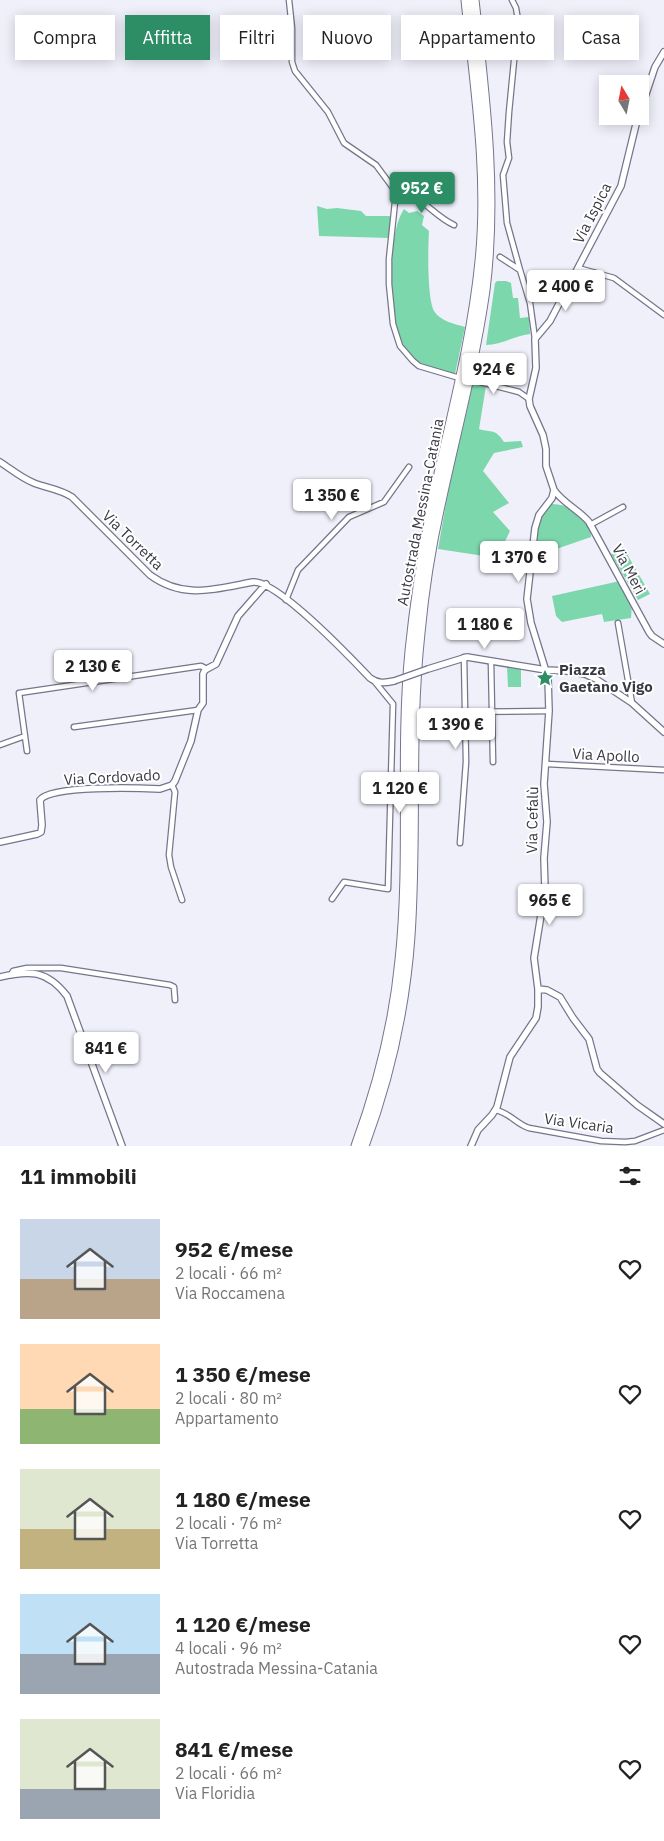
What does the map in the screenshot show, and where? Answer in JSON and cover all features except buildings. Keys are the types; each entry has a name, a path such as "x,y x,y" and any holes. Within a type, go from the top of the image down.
{"highway":[{"name":"Autostrada Messina-Catania","path":"356,1146 382,1063 397,982 403,911 407,705 412,633 423,552 469,334 480,259 483,212 482,158 466,0"},
{"name":"Autostrada Messina-Catania","path":"364,1146 390,1065 405,983 411,911 415,706 420,633 430,554 481,317 488,259 490,159 474,0"}],"street":[{"path":"288,0 292,28 292,62 295,71 328,112 344,143 376,165 393,188 395,202 389,259 389,284 396,335 406,354 419,366 456,376"},
{"path":"512,0 516,8 518,20 507,142 509,158 503,174 507,223 530,303 535,339 536,368 530,389 530,406 543,435 546,449 546,466 554,490 550,500 539,515 535,528 527,599 531,622 546,670"},
{"path":"649,85 655,67 664,52"},
{"name":"Via Ispica","path":"535,339 550,320 621,186 636,125"},
{"path":"393,188 413,196 445,221 454,225"},
{"path":"500,257 520,270"},
{"path":"578,268 614,278 664,315"},
{"path":"472,380 519,392 529,399"},
{"path":"519,392 530,389"},
{"name":"Via Torretta","path":"0,462 21,477 34,483 57,489 72,497 150,575 160,582 169,586 203,592 259,581 266,584"},
{"path":"286,600 298,570 349,517 384,502 409,467"},
{"name":"Via Merì","path":"554,490 583,516 590,525 652,636 664,644"},
{"path":"550,500 563,500"},
{"path":"550,500 571,506"},
{"path":"590,525 623,507"},
{"path":"266,584 337,643 375,682 392,704 388,889 344,882 332,899"},
{"name":"Via Cordovado","path":"0,842 40,832 42,829 40,800 46,795 68,791 160,789 172,785 191,742 198,710 203,703 203,674 207,669 216,664 238,616 266,584"},
{"path":"618,623 632,703"},
{"path":"375,682 394,681 464,658 585,674 596,679 632,703 664,732"},
{"path":"460,843 466,762 464,658"},
{"path":"491,662 493,762"},
{"path":"27,751 19,693 201,666 207,669"},
{"name":"Via Cefalù","path":"471,1146 478,1130 495,1110 510,1058 536,1018 538,1007 534,958 544,899 544,858 547,822 544,784 547,764 549,711 546,670"},
{"path":"74,726 198,710"},
{"path":"450,712 549,711"},
{"path":"0,745 25,736"},
{"name":"Via Apollo","path":"547,764 664,770"},
{"name":"Via Cordovado","path":"172,785 175,792 169,855 182,900"},
{"path":"11,975 13,971 48,967 170,984 174,987 175,1000"},
{"path":"0,977 21,972 35,973 53,981 67,996 122,1146"},
{"path":"538,989 547,990 560,997 573,1018 590,1039 600,1072 637,1105 664,1124"},
{"name":"Via Vicaria","path":"495,1110 507,1113 522,1126 601,1141 635,1141 664,1130"}],"green space":[{"path":"317,206 327,209 337,208 361,211 366,216 392,216 390,238 319,236"},
{"path":"404,209 409,213 417,211 424,216 422,225 429,231 429,284 434,311 444,320 465,327 455,374 419,362 406,349 398,334 393,303 392,268 395,235"},
{"path":"497,281 511,283 513,298 518,298 520,318 529,317 530,334 497,344 486,345 495,283"},
{"path":"471,382 486,386 479,429 496,433 504,442 521,441 523,447 494,453 483,471 509,503 493,512 510,531 497,558 438,549 457,441"},
{"path":"551,504 565,506 578,513 588,524 591,537 533,557 539,522"},
{"path":"623,547 650,594 638,600 611,554"},
{"path":"620,581 632,604 631,618 604,622 602,614 562,622 556,616 552,596"},
{"path":"507,667 521,669 521,687 508,687"}],"place":[{"name":"Piazza Gaetano Vigo","path":"545,678"}]}
